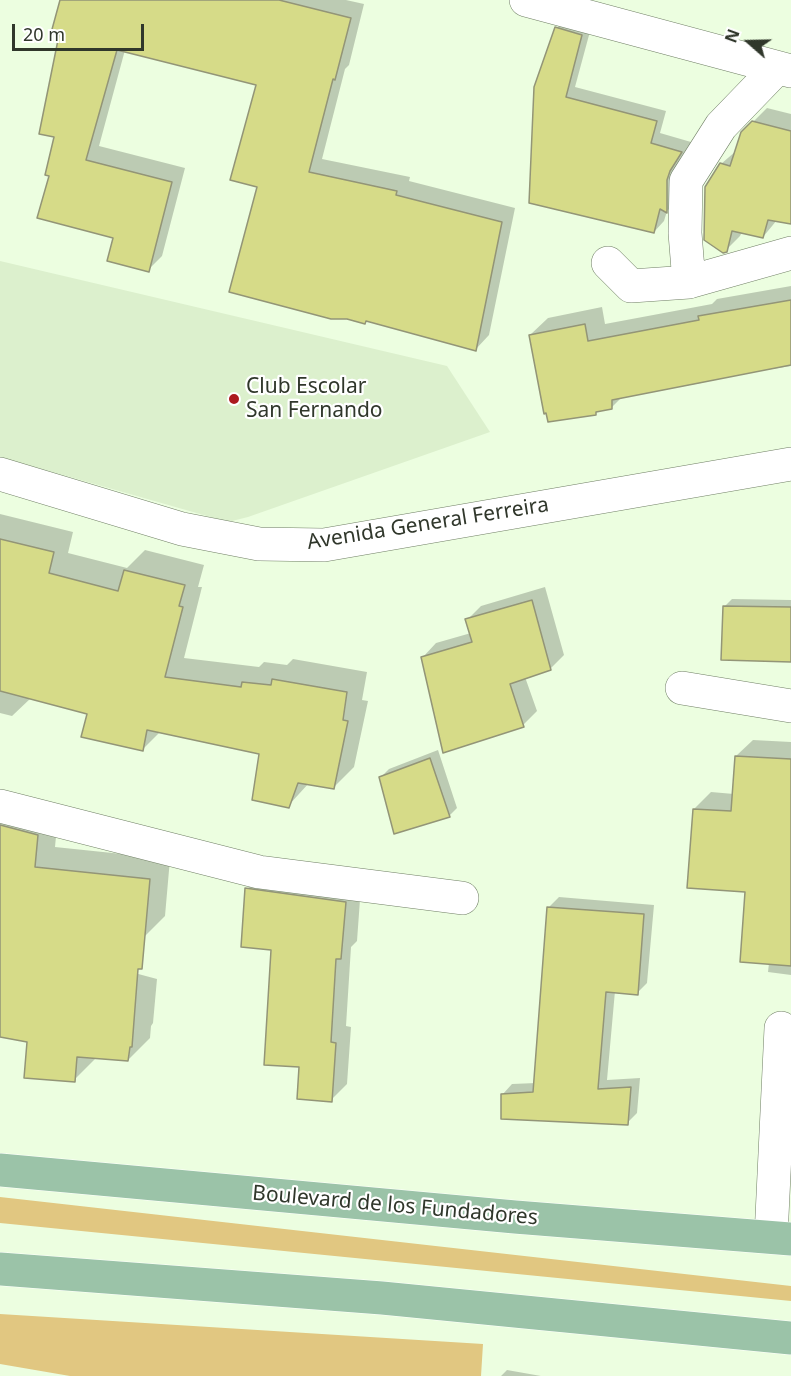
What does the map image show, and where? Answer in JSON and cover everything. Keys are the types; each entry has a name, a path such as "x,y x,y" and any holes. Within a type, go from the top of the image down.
{"main road":[{"name":"Boulevard de los Fundadores","path":"0,1170 526,1218 781,1238"},
{"path":"0,1269 382,1298 791,1338"}],"street":[{"path":"526,0 784,70"},
{"path":"689,282 685,233 686,180 721,126 784,70"},
{"path":"608,263 631,286 689,282 791,253"},
{"name":"Avenida General Ferreira","path":"0,474 182,530 259,544 324,545 791,464"},
{"path":"682,688 791,706"},
{"path":"0,806 259,873 462,898"},
{"path":"781,1028 781,1238"}],"shaded area":[{"name":"Club Escolar San Fernando","path":"0,261 447,366 490,432 228,522 0,457"},
{"path":"0,1197 791,1286 791,1301 0,1223"},
{"path":"0,1314 483,1344 481,1376 70,1376 0,1364"}],"building":[{"path":"60,0 279,0 351,18 309,172 397,191 396,195 502,222 476,351 366,321 365,324 347,319 331,319 229,292 257,187 230,180 256,85 117,50 86,160 172,182 149,272 107,261 113,238 37,218 49,176 45,175 54,137 39,134 59,35 51,33"},
{"path":"555,27 582,35 566,97 657,121 651,143 682,152 667,180 667,213 660,209 654,233 529,203 534,87"},
{"path":"752,121 791,131 791,224 768,220 763,238 732,231 727,252 723,253 704,240 705,187 720,163 730,166 741,132"},
{"path":"791,300 791,365 612,400 612,409 596,412 596,415 548,422 546,413 544,414 529,335 585,324 588,341 699,320 698,316"},
{"path":"0,539 54,552 49,573 118,591 124,570 185,585 179,606 183,607 165,677 241,687 242,682 271,685 272,679 347,692 343,720 348,721 334,789 298,783 289,808 252,800 259,754 147,730 143,751 81,737 87,714 0,691"},
{"path":"532,600 551,670 510,684 524,727 443,753 421,657 472,642 465,619"},
{"path":"723,606 791,607 791,662 721,660"},
{"path":"735,756 791,759 791,966 740,962 745,892 687,888 693,809 731,811"},
{"path":"430,758 450,817 394,834 379,777"},
{"path":"0,825 38,835 35,867 150,879 142,969 138,969 132,1047 130,1047 128,1061 77,1057 75,1082 24,1078 27,1042 0,1037"},
{"path":"245,888 346,902 341,959 336,959 331,1042 336,1043 332,1102 297,1099 299,1067 264,1065 271,950 241,947"},
{"path":"547,907 644,914 638,995 606,992 598,1089 631,1087 628,1125 501,1119 501,1094 533,1092"}],"place":[{"name":"Club Escolar San Fernando","path":"234,399"}]}
